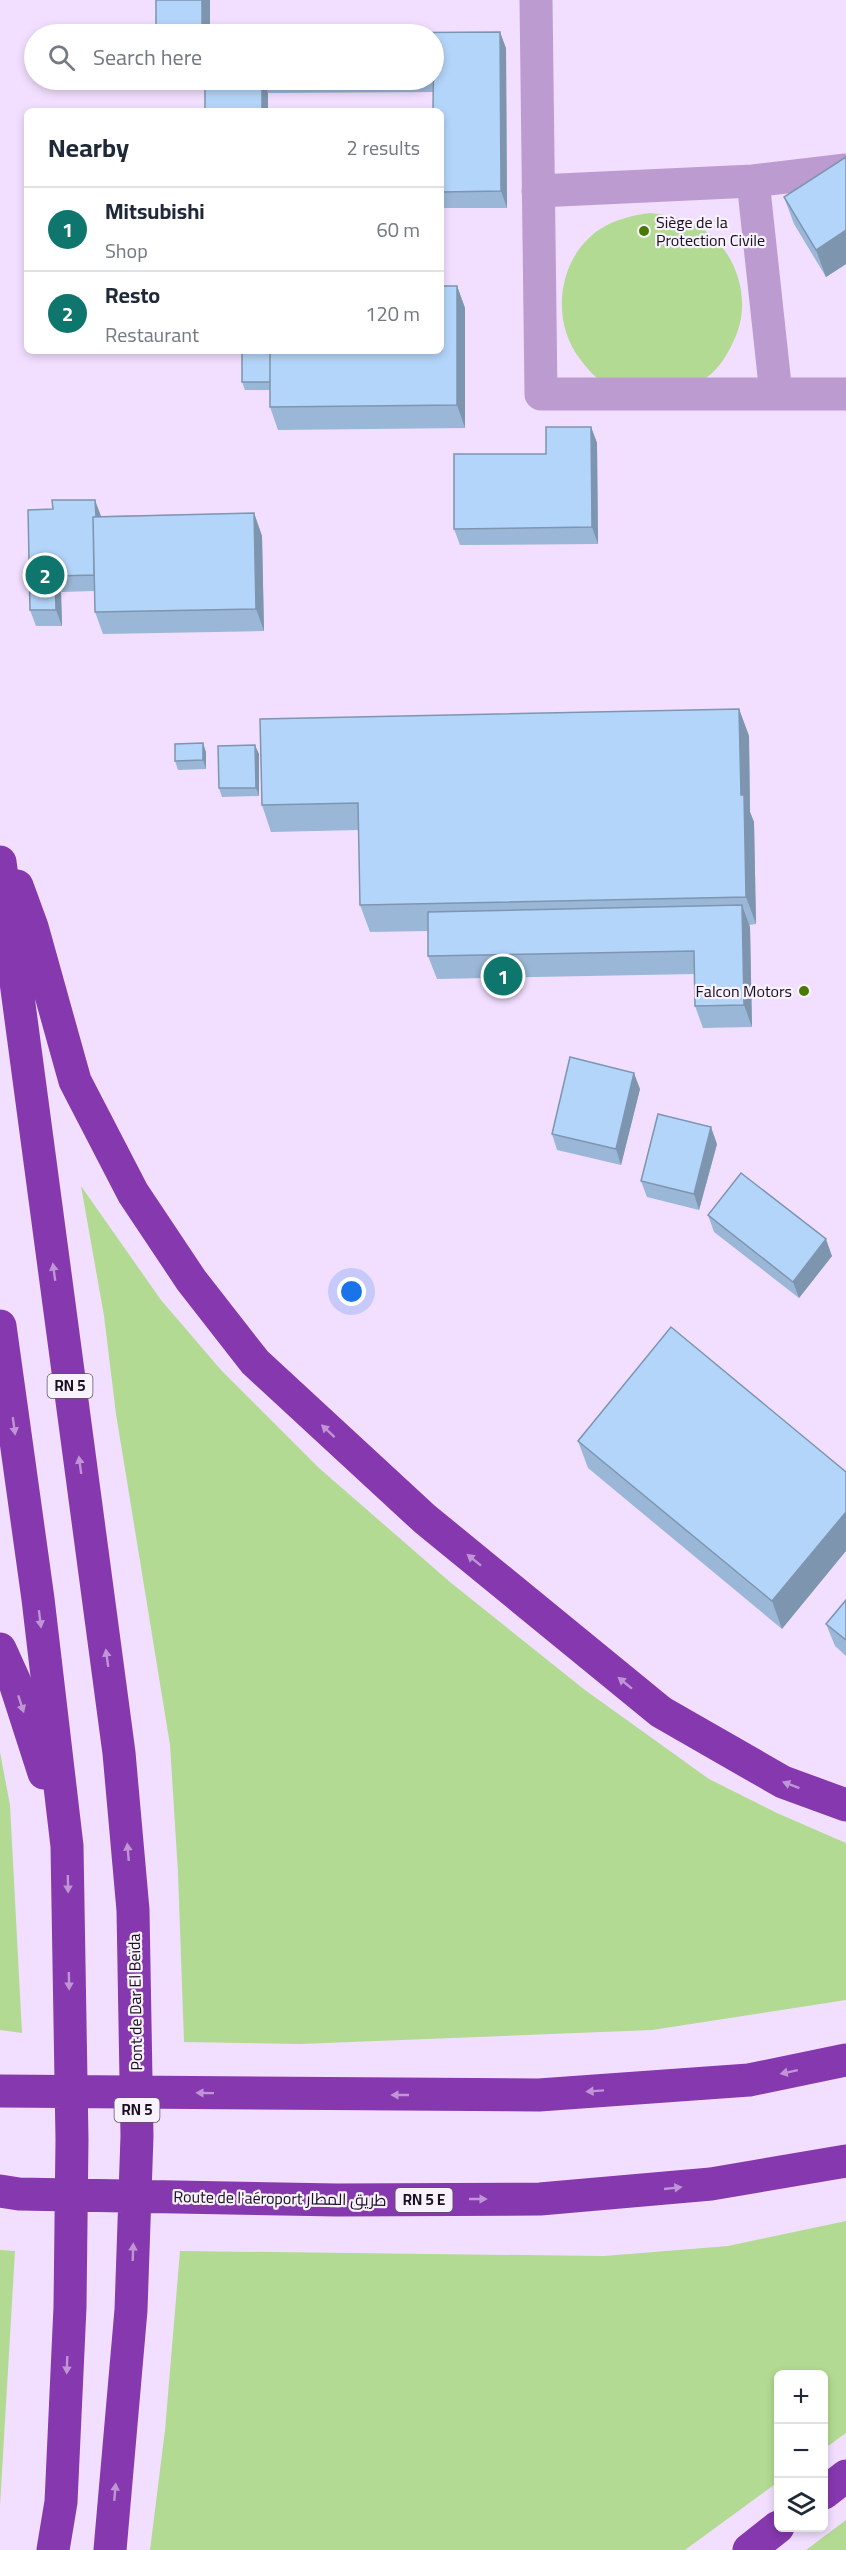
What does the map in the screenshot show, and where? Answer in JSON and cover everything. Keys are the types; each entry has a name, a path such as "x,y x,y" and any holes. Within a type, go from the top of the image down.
{"highway":[{"path":"0,841 32,927 75,1081 133,1193 191,1280 255,1362 425,1520 661,1712 783,1782 846,1805"},
{"name":"Pont de Dar El Beïda","path":"0,862 118,1743 133,1910 137,2136 131,2310 110,2550"},
{"path":"0,1326 38,1599 67,1846 72,2139 70,2307 61,2502 53,2550"},
{"path":"0,1649 14,1680 67,1846"},
{"path":"0,2091 539,2095 749,2080 846,2060"},
{"name":"Route de l'aéroport طريق المطار","path":"6,2193 338,2200 540,2199 711,2184 846,2161"},
{"path":"828,2490 846,2476"},
{"path":"42,2550 61,2502"},
{"path":"748,2550 774,2530"}],"lane":[{"path":"536,0 541,394 846,394"},
{"path":"538,191 753,182 846,170"},
{"path":"753,182 753,200 776,394"}],"green space":[{"path":"650,213 694,224 719,244 736,271 742,302 741,318 727,355 705,379 687,384 607,384 599,380 588,369 570,342 564,324 562,305 564,286 569,268 578,251 591,236 618,220"},
{"path":"81,1186 161,1300 221,1370 319,1468 450,1582 585,1690 709,1779 777,1813 846,1843 846,2000 652,2030 300,2044 184,2042 178,1873 170,1745 116,1414 104,1316"},
{"path":"0,1752 10,1805 22,2033 0,2030"},
{"path":"846,2221 846,2433 828,2446 828,2370 774,2370 774,2485 685,2550 150,2550 165,2430 180,2251 604,2256 728,2246"},
{"path":"0,2250 15,2251 0,2506"},
{"path":"846,2520 846,2550 806,2550"}],"building":[{"path":"156,0 202,0 202,24 156,24"},
{"path":"444,32 500,32 501,191 444,192 444,108 433,108 433,90 444,90"},
{"path":"205,90 262,90 262,108 205,108"},
{"path":"846,157 846,230 816,250 784,197"},
{"path":"444,286 457,286 457,405 270,407 270,354 444,354"},
{"path":"242,354 270,354 270,382 242,382"},
{"path":"546,427 591,427 592,527 454,529 454,454 546,454"},
{"path":"52,500 95,500 94,575 55,576 56,610 30,610 28,510 53,509"},
{"path":"254,513 256,609 95,612 93,517"},
{"path":"739,709 746,897 360,905 358,803 262,805 260,719"},
{"path":"203,743 203,760 175,761 175,744"},
{"path":"255,745 256,788 219,788 218,746"},
{"path":"742,905 744,1005 695,1006 694,951 428,956 428,912"},
{"path":"570,1057 634,1073 616,1149 552,1134"},
{"path":"658,1114 711,1127 694,1194 641,1181"},
{"path":"741,1173 826,1239 793,1282 708,1215"},
{"path":"671,1327 846,1472 846,1512 772,1601 578,1441"},
{"path":"846,1600 846,1640 826,1624"}],"place":[{"name":"Siège de la Protection Civile","path":"644,231"},
{"name":"Resto","path":"45,575"},
{"name":"Mitsubishi","path":"503,976"},
{"name":"Falcon Motors","path":"804,991"}]}
